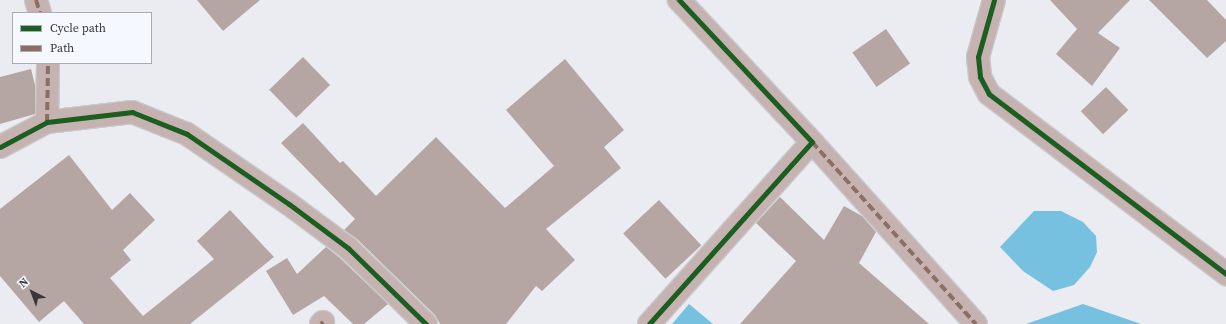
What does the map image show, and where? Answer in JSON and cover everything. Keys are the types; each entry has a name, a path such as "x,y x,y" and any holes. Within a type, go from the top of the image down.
{"street":[{"path":"36,0 40,12"},
{"path":"679,0 812,142 976,324"},
{"path":"994,0 978,57 980,77 989,94 1226,274"},
{"path":"47,122 48,64"},
{"path":"0,147 47,122 132,112 187,134 289,204 348,248 426,324"},
{"path":"649,324 812,142"}],"water":[{"path":"1034,211 1061,211 1083,222 1096,236 1097,252 1090,267 1074,285 1053,291 1023,271 1000,247"},
{"path":"689,304 713,324 672,324"},
{"path":"1083,304 1141,324 1026,324"}],"building":[{"path":"197,0 260,0 223,31"},
{"path":"1050,0 1130,0 1098,33 1120,48 1092,86 1056,54 1077,29"},
{"path":"1149,0 1207,0 1226,20 1226,41 1207,58"},
{"path":"886,29 910,63 877,87 852,53"},
{"path":"303,57 330,85 296,118 269,90"},
{"path":"565,59 624,130 604,147 621,168 546,229 575,260 542,291 536,286 506,324 440,324 435,315 357,239 344,230 355,219 281,143 303,123 340,163 343,161 376,196 436,137 505,208 554,166 506,110"},
{"path":"31,69 35,85 35,114 0,124 0,77"},
{"path":"1106,87 1128,110 1103,134 1081,111"},
{"path":"69,155 112,210 130,193 155,220 123,250 131,260 110,278 143,316 214,259 197,241 230,210 274,257 190,324 84,324 64,301 39,322 0,276 0,209"},
{"path":"780,197 824,240 844,206 862,216 876,232 859,263 929,324 740,324 796,261 756,223"},
{"path":"659,200 701,245 665,279 623,233"},
{"path":"326,247 340,258 388,304 364,324 353,324 324,296 293,315 266,271 287,258 297,274"}],"marked path":[{"path":"36,0 40,12"},
{"path":"47,122 48,64"},
{"path":"812,142 976,324"}],"cycle path":[{"path":"649,324 812,142 679,0"},
{"path":"994,0 978,57 980,77 989,94 1226,274"},
{"path":"0,147 47,122 132,112 187,134 289,204 348,248 426,324"}]}
